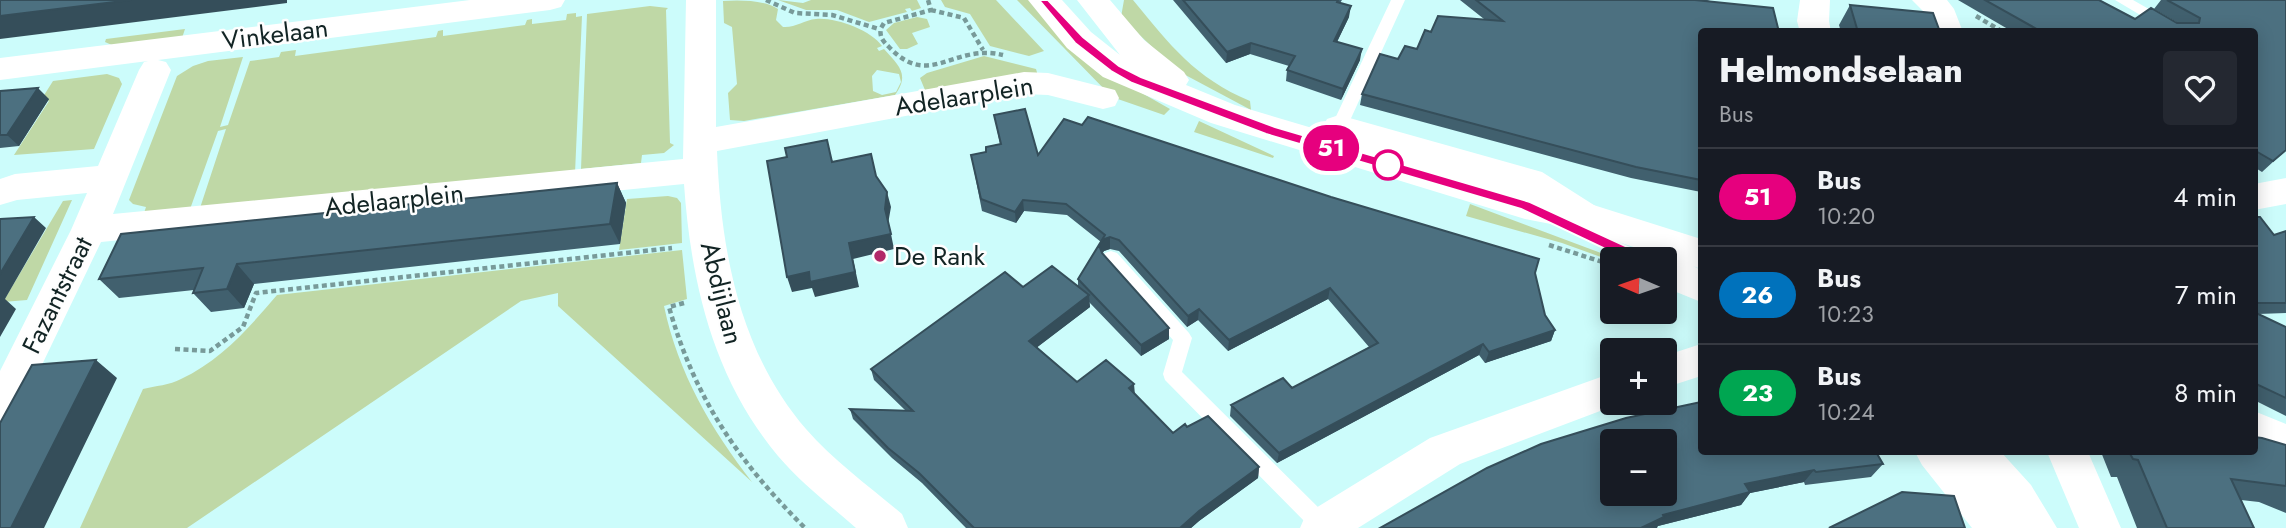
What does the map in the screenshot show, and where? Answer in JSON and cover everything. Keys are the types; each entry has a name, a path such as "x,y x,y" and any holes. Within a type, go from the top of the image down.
{"main road":[{"path":"1044,0 1079,40 1115,69 1136,80 1223,114 1334,137 1525,205 1614,247"},
{"path":"1099,2 1132,48 1157,69 1223,114"},
{"path":"1525,205 1584,216 1698,253"},
{"path":"1677,276 1698,286"},
{"path":"1939,455 1999,528"},
{"path":"1978,455 2015,499 2034,528"}],"street":[{"name":"Vinkelaan","path":"0,69 550,0"},
{"name":"Abdijlaan","path":"701,0 699,156 707,244 726,327 746,377 792,442 887,528"},
{"path":"1815,0 1815,28"},
{"path":"1927,0 1939,9 1946,28"},
{"name":"Fazantstraat","path":"0,411 89,230 155,70"},
{"name":"Adelaarplein","path":"89,230 699,156 1024,83 1048,83 1103,98"},
{"path":"1334,137 1530,181 1584,216"},
{"path":"0,192 15,187 110,178"},
{"path":"2258,196 2286,191"},
{"path":"1677,368 1698,361"},
{"path":"1322,527 1445,451 1600,394"},
{"path":"2258,430 2286,444"},
{"path":"2069,455 2100,528"}],"lane":[{"path":"1334,137 1398,0"},
{"path":"2122,0 2174,28"},
{"path":"1111,258 1183,338 1172,374 1322,527"}],"path":[{"path":"766,0 795,13 832,15 879,29"},
{"path":"928,0 931,10"},
{"path":"983,50 964,18 931,10 884,23 879,29 879,35 896,56 914,67 931,66 983,50 1007,56"},
{"path":"175,349 210,351 243,327 256,293 707,244"}],"green space":[{"path":"778,0 803,3 811,0 917,0 921,8 912,11 910,8 905,9 907,12 869,22 837,10 806,10"},
{"path":"941,0 996,0 1044,51 1029,56 990,46 970,14 945,7"},
{"path":"1017,0 1035,0 1119,80 1170,109 1164,115 1112,97"},
{"path":"1124,0 1133,0 1172,46 1199,71 1250,101 1251,110 1176,70 1121,17"},
{"path":"723,1 759,2 773,6 778,9 776,20 783,27 816,19 842,22 877,40 882,46 877,48 879,51 884,49 898,65 902,81 895,95 744,121 730,120 728,93 737,84 732,27 724,23","holes":["877,70 899,74 901,82 896,92 882,95 873,91 872,76"]},
{"path":"650,6 668,8 670,143 674,145 664,153 642,155 641,163 581,169 587,14"},
{"path":"576,13 576,17 582,16 575,173 199,211 226,129 218,131 189,212 143,216 146,207 133,204 129,200 177,76 193,66 208,61 243,57 220,127 228,125 250,61 279,57 281,52 296,50 295,56 436,37 438,31 443,30 443,36 525,25 527,20 532,19 532,24 566,20 567,14"},
{"path":"917,17 927,19 930,27 912,33 918,44 900,49 886,30 894,23"},
{"path":"185,29 182,38 114,46 105,42 106,39"},
{"path":"984,56 1036,69 1038,76 925,90 920,78 927,73"},
{"path":"107,74 119,78 122,84 94,149 14,155 49,101 41,100 53,81"},
{"path":"1199,121 1274,156 1273,158 1194,132"},
{"path":"668,196 677,198 681,203 682,243 619,250 627,199"},
{"path":"72,200 27,300 3,302 63,201"},
{"path":"1470,204 1600,253 1600,257 1562,243 1466,216"},
{"path":"682,250 687,299 664,306 670,331 698,399 723,442 752,482 558,306 558,293 521,301 187,528 80,528 143,389 177,381 209,363 245,331 277,295"}],"building":[{"path":"0,0 131,0 0,16"},
{"path":"1183,0 1338,0 1337,2 1351,6 1334,41 1362,49 1343,89 1287,70 1295,56 1251,43 1227,52"},
{"path":"1476,0 1695,0 1773,8 1778,28 1698,28 1698,179 1636,167 1362,94 1380,54 1398,59 1405,46 1417,49 1425,30 1431,32 1438,16 1503,21"},
{"path":"1985,0 2099,0 2135,19 2151,8 2177,23 2199,23 2200,18 2167,0 2286,0 2286,150 2273,161 2258,152 2258,28 2035,28"},
{"path":"1850,5 1933,13 1939,28 1857,28"},
{"path":"38,88 7,135 0,135 0,91"},
{"path":"1025,109 1038,155 1064,119 1082,125 1088,117 1331,197 1539,259 1535,273 1545,315 1555,330 1489,352 1483,344 1279,453 1231,405 1283,378 1292,388 1378,343 1330,288 1229,340 1199,309 1188,316 1119,240 1110,237 1099,245 1102,253 1169,328 1141,345 1078,279 1105,235 1066,204 1023,200 1015,212 981,199 971,155 986,152 986,147 1001,144 994,115"},
{"path":"827,140 832,162 871,154 876,176 887,192 885,209 891,234 849,243 855,272 810,282 809,272 787,277 767,161 787,157 785,148"},
{"path":"617,183 610,224 237,264 227,289 193,293 203,268 99,279 121,234"},
{"path":"34,217 0,274 0,219"},
{"path":"2258,217 2274,235 2286,231 2286,303 2258,303"},
{"path":"1052,266 1089,295 1029,341 1077,382 1106,360 1134,384 1129,388 1173,433 1185,424 1187,427 1208,416 1259,467 1180,528 974,528 850,409 913,411 871,369 1005,272 1023,287"},
{"path":"2258,314 2286,327 2286,398 2258,385"},
{"path":"96,360 11,528 0,528 0,423 32,365"},
{"path":"1698,403 1698,455 1878,455 1883,464 1816,472 1814,470 1745,484 1750,492 1663,515 1664,517 1641,528 1380,528 1487,468 1541,444 1640,415 1677,415 1677,407"},
{"path":"2258,438 2262,438 2286,445 2286,486 2231,479 2254,528 2167,528 2138,460 2131,455 2258,455"},
{"path":"1902,492 1954,496 1965,528 1829,528"}],"bus line":[{"name":"51","path":"1044,0 1079,40 1115,69 1136,80 1271,131 1525,205 1614,247"}],"place":[{"name":"De Rank","path":"880,256"}]}
